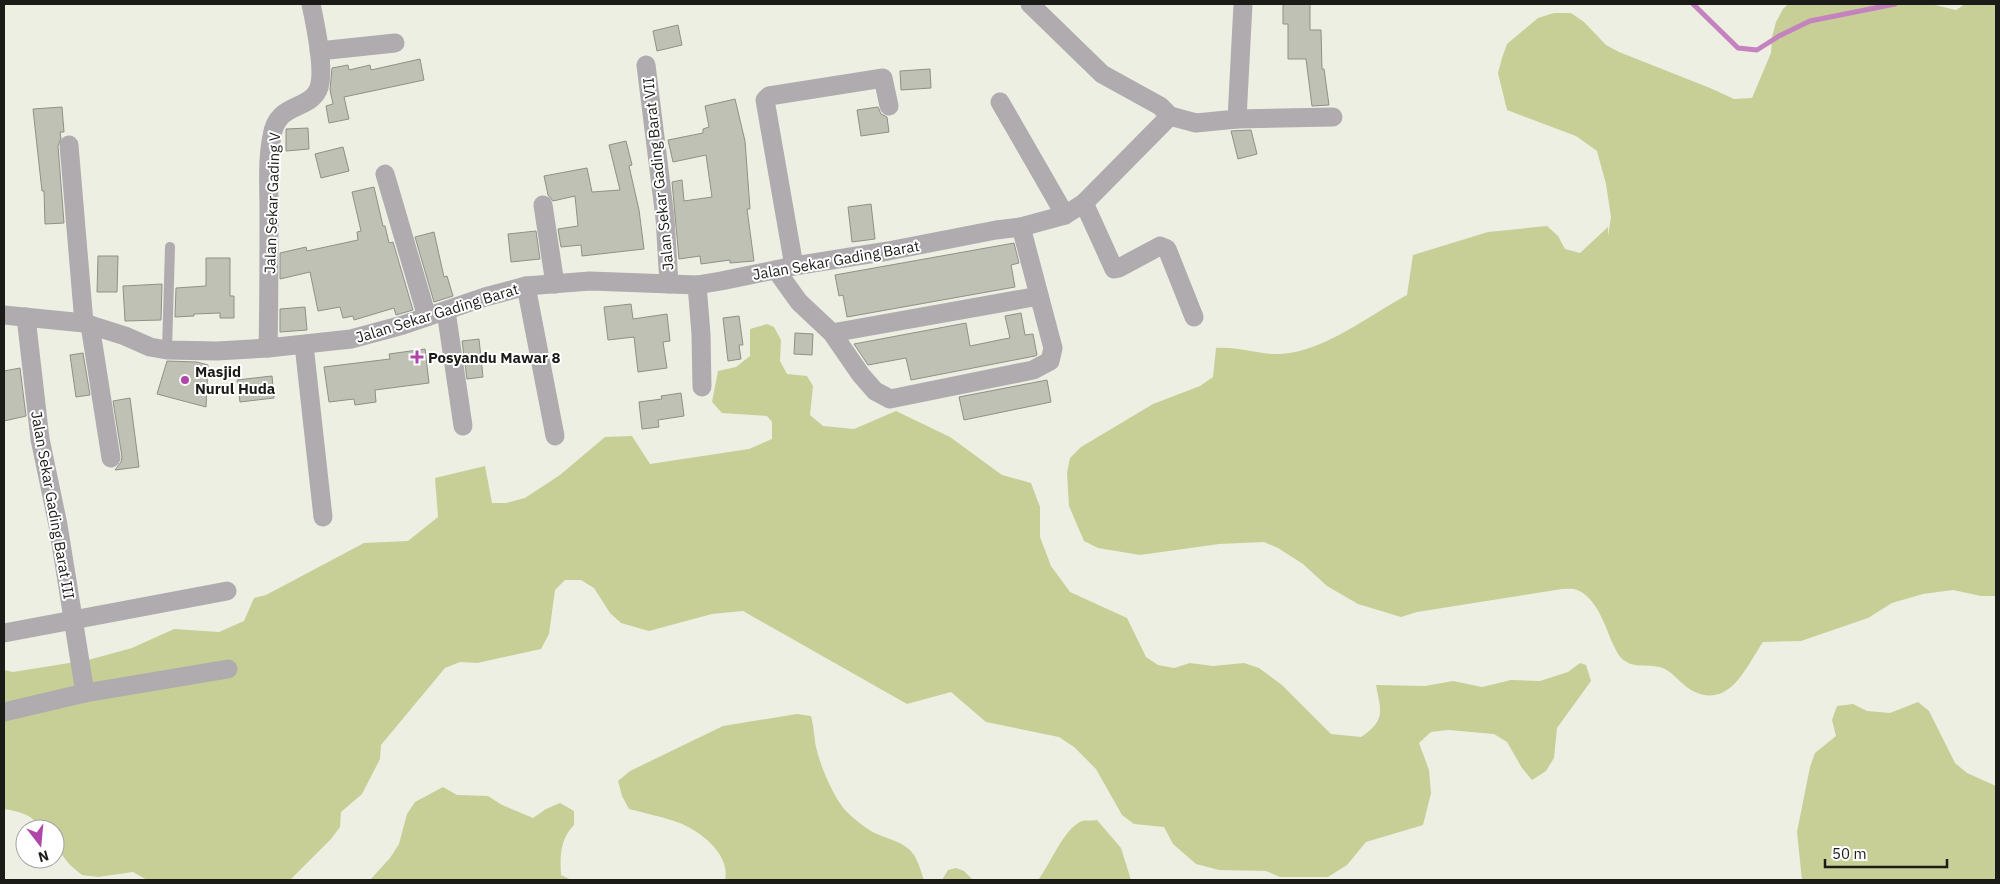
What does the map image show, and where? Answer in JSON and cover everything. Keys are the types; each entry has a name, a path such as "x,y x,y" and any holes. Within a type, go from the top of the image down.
{"street":[{"path":"311,4 319,51 395,43"},
{"path":"1030,4 1102,74 1149,99 1170,116 1196,123 1237,119 1333,117"},
{"path":"1237,119 1243,4"},
{"name":"Jalan Sekar Gading V","path":"268,348 271,136 280,116 309,100 317,92 320,74 319,51"},
{"name":"Jalan Sekar Gading Barat VII","path":"646,65 665,218 669,284"},
{"path":"889,106 883,78 769,96 765,100 785,268 799,302 832,333 861,375 875,391 890,399 1033,370 1050,361 1053,348 1021,228"},
{"path":"1000,102 1065,215"},
{"name":"Jalan Sekar Gading Barat","path":"4,315 87,324 125,336 150,347 166,350 268,348 351,339 526,286 590,281 697,285 996,230 1021,228 1065,215 1084,203 1170,116"},
{"path":"69,145 87,324 111,458"},
{"path":"386,174 427,317"},
{"path":"1084,203 1114,269 1120,268 1160,246 1165,247 1194,317"},
{"path":"543,205 556,284"},
{"path":"697,285 701,334 702,387"},
{"path":"526,286 555,436"},
{"path":"832,333 1039,296"},
{"path":"446,311 463,426"},
{"name":"Jalan Sekar Gading Barat III","path":"26,317 40,439 58,525 85,693"},
{"path":"304,345 324,517"},
{"path":"4,633 227,591"},
{"path":"4,712 85,693 228,669"}],"lane":[{"path":"166,350 170,247"}],"green space":[{"path":"1788,4 1931,4 1956,10 1965,4 1996,4 1996,596 1981,596 1953,590 1923,594 1892,603 1868,618 1801,641 1763,642 1736,682 1719,694 1708,695 1691,690 1665,669 1655,666 1634,665 1623,660 1616,650 1595,605 1584,594 1575,589 1562,589 1417,612 1401,617 1358,604 1327,586 1303,564 1278,548 1264,542 1219,544 1140,555 1098,548 1084,541 1069,506 1067,473 1070,458 1081,447 1153,404 1200,386 1213,377 1216,348 1280,354 1297,352 1330,340 1407,295 1413,255 1488,232 1547,226 1558,236 1565,249 1580,253 1608,227 1608,236 1611,217 1606,184 1597,151 1576,136 1507,110 1498,73 1502,58 1507,44 1538,18 1554,13 1571,13 1584,22 1606,45 1619,52 1734,99 1752,98 1771,53 1772,37 1776,22"},
{"path":"767,324 774,327 781,340 780,361 787,374 807,376 813,386 810,415 823,426 854,429 896,411 950,437 1002,475 1031,483 1040,507 1040,537 1051,566 1070,592 1127,618 1146,657 1158,665 1174,668 1190,663 1213,666 1244,663 1259,668 1282,685 1331,734 1361,737 1375,726 1380,715 1376,685 1425,686 1453,681 1482,687 1511,680 1540,681 1568,672 1580,663 1586,665 1591,681 1557,728 1554,758 1546,771 1532,780 1522,768 1507,742 1494,734 1448,730 1431,732 1419,743 1429,770 1431,793 1423,825 1366,842 1347,865 1328,877 1280,877 1266,871 1219,870 1196,864 1173,844 1164,827 1134,824 1122,815 1096,769 1074,747 1059,737 986,722 951,692 907,704 743,611 712,614 649,631 621,623 610,613 594,588 581,580 565,580 555,590 549,634 541,649 477,663 460,662 445,668 381,745 380,759 362,794 341,812 340,827 331,839 290,880 147,880 133,872 98,877 82,875 65,859 65,819 32,819 25,814 4,809 4,670 13,672 88,660 132,648 174,629 219,632 244,621 254,598 266,595 364,543 408,541 438,517 435,478 485,466 492,503 506,503 525,498 560,475 605,437 632,436 650,464 749,449 772,439 772,422 767,416 722,413 712,402 718,371 736,367 750,356 750,329"},
{"path":"1918,702 1929,711 1955,763 1967,773 1996,786 1996,880 1802,880 1797,832 1810,767 1815,753 1836,736 1832,720 1837,706 1853,704 1867,711 1890,713"},
{"path":"797,714 811,716 816,747 821,763 828,781 842,806 868,829 900,843 910,850 917,861 924,880 725,880 723,860 718,851 702,836 683,824 629,809 622,796 618,781 630,771 723,726"},
{"path":"443,787 457,795 488,796 502,805 533,818 546,809 560,803 574,811 574,825 563,842 561,861 561,875 572,880 370,880 390,858 399,844 407,814 415,802"},
{"path":"1097,820 1121,848 1131,880 1038,880 1069,831 1082,821"},
{"path":"956,868 964,871 973,880 942,880 948,870"}],"building":[{"path":"1283,4 1310,4 1310,30 1321,30 1322,69 1324,69 1329,105 1312,106 1306,59 1288,59 1288,24 1283,24"},
{"path":"678,25 682,45 657,51 653,31"},
{"path":"420,59 424,80 344,97 349,119 329,123 326,106 333,104 330,90 332,68 348,65 349,70 370,65 371,70"},
{"path":"930,69 931,88 901,90 900,71"},
{"path":"735,99 745,141 750,209 747,209 754,261 730,263 730,260 701,264 700,256 679,259 672,182 682,180 684,201 712,197 706,155 673,162 668,140 703,133 703,129 709,127 705,106"},
{"path":"62,107 64,132 60,132 61,138 58,146 64,223 45,224 44,191 42,191 33,109"},
{"path":"878,107 881,114 887,117 889,132 861,136 857,110"},
{"path":"308,128 309,149 286,151 286,129"},
{"path":"1251,130 1257,154 1238,159 1231,131"},
{"path":"626,141 632,165 629,166 639,210 644,249 582,256 581,245 561,247 558,229 578,226 575,196 553,201 548,195 544,176 587,168 592,192 620,190 609,145"},
{"path":"343,147 349,171 321,178 315,154"},
{"path":"374,187 383,226 385,226 389,243 393,242 413,310 396,315 394,308 354,320 353,316 343,318 340,307 318,311 310,272 280,279 280,253 306,247 307,251 358,240 357,232 361,231 352,192"},
{"path":"871,204 875,239 852,242 848,207"},
{"path":"536,231 540,259 511,262 508,234"},
{"path":"434,232 444,277 447,276 453,296 434,302 415,237"},
{"path":"1014,243 1019,263 1011,265 1015,287 847,317 843,295 839,296 835,275"},
{"path":"98,256 118,256 117,292 97,292"},
{"path":"206,258 230,258 230,296 234,296 234,318 220,318 220,313 175,317 176,288 206,286"},
{"path":"162,284 161,320 125,321 123,286"},
{"path":"631,304 633,319 667,314 670,341 663,342 667,368 638,372 634,337 608,340 604,307"},
{"path":"305,307 307,330 280,332 280,309"},
{"path":"1021,313 1025,335 1033,334 1037,355 911,380 906,358 868,365 854,344 966,323 970,346 1010,338 1005,316"},
{"path":"739,316 743,345 739,345 741,359 728,361 723,318"},
{"path":"795,333 813,334 812,355 794,354"},
{"path":"479,339 483,377 467,379 462,341"},
{"path":"425,349 429,383 375,390 376,402 355,405 354,399 329,402 324,367 390,359 389,354"},
{"path":"83,353 90,395 76,397 70,355"},
{"name":"Masjid Nurul Huda","path":"167,361 197,362 208,365 206,407 157,394"},
{"path":"20,368 26,416 4,421 4,371"},
{"path":"272,376 274,398 240,402 237,380"},
{"path":"1047,380 1051,402 964,420 959,397"},
{"path":"681,393 684,416 658,420 659,427 642,429 639,402 662,399 661,396"},
{"path":"130,398 139,467 115,470 122,457 113,401"}],"waterway":[{"path":"1693,4 1738,48 1757,50 1779,36 1810,21 1895,4"}],"place":[{"name":"Posyandu Mawar 8","path":"417,357"},
{"name":"Masjid Nurul Huda","path":"185,380"}]}
